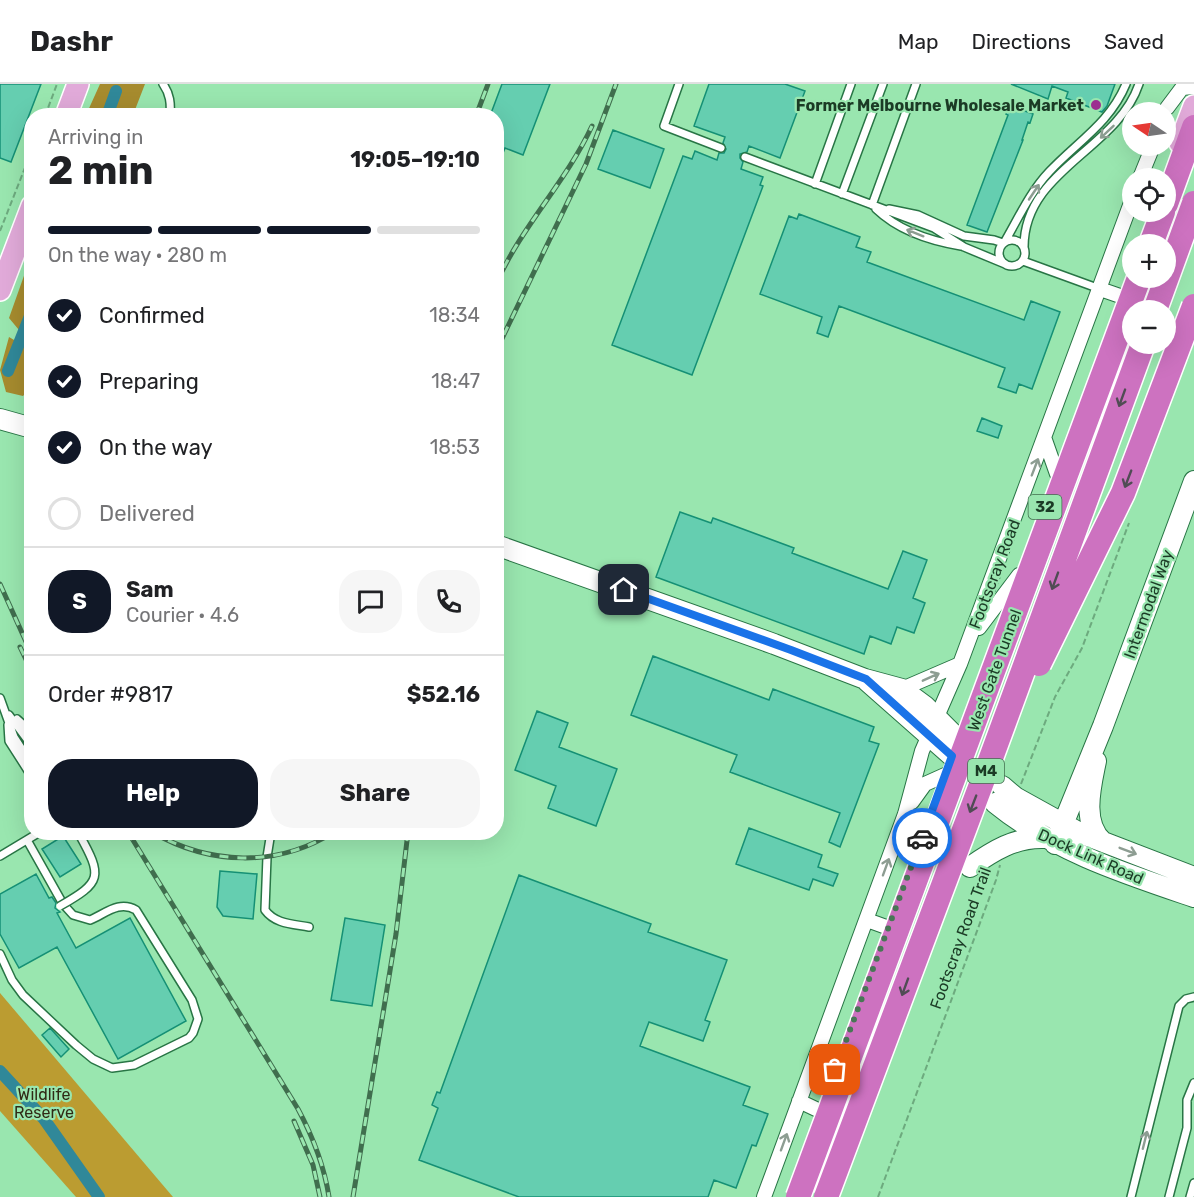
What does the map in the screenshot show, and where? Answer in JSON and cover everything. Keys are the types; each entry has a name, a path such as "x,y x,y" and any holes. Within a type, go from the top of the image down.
{"highway":[{"path":"1176,176 1194,127"},
{"path":"1159,300 1194,203"},
{"name":"West Gate Tunnel","path":"797,1185 1135,288"},
{"path":"991,759 1123,493 1194,306"},
{"name":"West Gate Tunnel","path":"826,1197 991,759 1139,354"}],"main road":[{"path":"69,108 78,84"},
{"path":"1171,168 1194,106"},
{"path":"0,290 24,227"},
{"name":"Footscray Road","path":"797,1185 819,1111 1126,288"}],"street":[{"path":"1169,102 1176,84"},
{"path":"1172,102 1182,88 1194,87"},
{"name":"Footscray Road","path":"764,1197 905,814 922,751 969,642 1124,222"},
{"path":"1100,289 1123,297"},
{"path":"0,419 24,426"},
{"path":"1045,440 1057,474"},
{"name":"Intermodal Way","path":"1049,841 1062,824 1103,726 1194,481"},
{"path":"504,548 866,679 902,689 933,725 952,757 921,789 905,814"},
{"name":"Footscray Road","path":"969,642 1019,575"},
{"path":"902,689 960,664"},
{"path":"866,679 893,706 933,725"},
{"name":"Intermodal Way","path":"1103,726 1093,773 1089,808 1092,827 1103,842"},
{"name":"Dock Link Road","path":"1004,796 1103,842 1194,877"},
{"name":"Dock Link Road","path":"1004,796 1049,841 1109,867 1194,897"},
{"path":"970,867 997,849 1020,840 1049,841"},
{"path":"867,920 889,928"},
{"path":"799,1101 819,1111"}],"lane":[{"path":"163,84 168,92 171,108"},
{"path":"679,84 664,126 722,148"},
{"path":"815,184 851,84"},
{"path":"842,194 883,84"},
{"path":"872,205 916,84"},
{"path":"1005,264 999,254 1003,243 1032,193 1042,180 1103,122 1116,104 1126,84"},
{"path":"872,205 903,228 930,239 964,247 1005,264 1017,265 1023,261 1025,231 1033,210 1050,183 1118,122 1132,102 1139,84"},
{"path":"745,157 934,228 964,247"},
{"path":"872,205 918,215 969,237 1003,243 1015,240 1024,247"},
{"path":"1023,261 1100,289"},
{"path":"0,698 15,737 24,752"},
{"path":"6,710 24,733"},
{"path":"6,710 24,725"},
{"path":"6,710 9,741 24,764"},
{"path":"0,856 27,840 63,904 73,915 90,920 117,907 123,906 135,910 192,1000 196,1010 197,1025 186,1040 134,1065 120,1068 105,1066 76,1045 23,995 12,980 0,954"},
{"path":"60,906 92,885 93,860 82,840"},
{"path":"270,840 265,910 278,921 309,927"},
{"path":"1131,1197 1179,1006 1186,999 1194,997"},
{"path":"1169,1197 1187,1128 1187,1100 1194,1083"},
{"path":"1187,1128 1194,1116"},
{"path":"1190,1197 1194,1183"}],"path":[{"path":"48,108 57,84"},
{"path":"0,231 24,170"},
{"path":"1004,796 1028,766 1055,697 1077,658"},
{"name":"Footscray Road Trail","path":"878,1197 996,880 1000,864 997,849"}],"green space":[{"name":"Wildlife Reserve","path":"0,993 173,1197 76,1197 0,1111"}],"shaded area":[{"path":"100,84 145,84 136,108 89,108"},
{"path":"24,276 24,336 9,318"},
{"path":"9,337 24,346 23,396 6,392 0,370"}],"building":[{"path":"0,84 41,84 32,108 24,108 24,128 11,162 0,158"},
{"path":"502,84 550,84 523,155 505,148 504,150 504,108 493,108"},
{"path":"709,84 785,84 805,91 780,158 749,146 747,152 740,154 743,162 741,169 763,177 760,185 763,186 692,375 612,345 683,156 692,159 695,151 717,160 719,153 724,153 726,149 723,143 725,137 694,126"},
{"name":"Former Melbourne Wholesale Market","path":"1011,84 1115,84 1107,106 1102,112 1066,98 1068,92 1052,86 1048,99"},
{"path":"1009,105 1033,114 987,232 967,225 1008,115 1006,114"},
{"path":"613,130 664,149 650,188 598,169"},
{"path":"799,214 860,237 856,247 871,252 867,262 1024,320 1031,301 1060,312 1032,389 1019,384 1016,393 998,387 1005,368 839,306 828,337 817,333 822,317 760,294 789,216 797,219"},
{"path":"982,418 1002,426 998,438 977,431"},
{"path":"680,512 711,523 713,518 794,548 792,553 888,589 903,551 927,560 913,598 925,603 914,633 897,627 891,644 870,636 864,654 656,577"},
{"path":"653,656 769,700 773,689 874,727 869,741 879,744 840,847 829,842 840,813 730,772 737,755 631,715"},
{"path":"537,711 568,723 559,747 617,769 596,826 548,808 556,786 515,770"},
{"path":"749,828 822,855 818,867 838,874 833,886 813,879 809,890 736,864"},
{"path":"57,840 66,840 81,864 60,877 42,849"},
{"path":"220,871 257,874 253,919 223,916 217,907"},
{"path":"36,874 49,898 52,897 56,903 55,908 60,912 57,913 76,948 130,918 186,1021 118,1059 57,947 19,968 0,934 0,894"},
{"path":"519,875 651,924 648,932 727,960 705,1020 710,1022 703,1041 649,1022 640,1046 750,1087 743,1105 768,1114 756,1146 752,1145 736,1188 714,1180 708,1197 519,1197 419,1160 438,1108 432,1105 437,1092 440,1093"},
{"path":"345,918 385,925 372,1006 331,1000"},
{"path":"50,1028 69,1049 61,1057 42,1035"}],"waterway":[{"path":"110,108 116,91"},
{"path":"8,371 24,331"},
{"path":"0,1071 44,1119 99,1197"}],"railway":[{"path":"479,108 488,84"},
{"path":"504,334 586,164 616,84"},
{"path":"504,267 570,166 592,126"},
{"path":"0,584 24,637"},
{"path":"20,647 24,655"},
{"path":"133,840 298,1109 317,1152 329,1197"},
{"path":"168,840 196,851 243,858 266,857 290,852 319,840"},
{"path":"353,1197 396,934 407,840"},
{"path":"294,1121 313,1165 320,1197"}],"way so far":[{"path":"835,1070 922,838"}],"place":[{"name":"Former Melbourne Wholesale Market","path":"1096,105"}],"route":[{"path":"624,590 866,679 893,706 913,720 952,756 922,838"}]}
